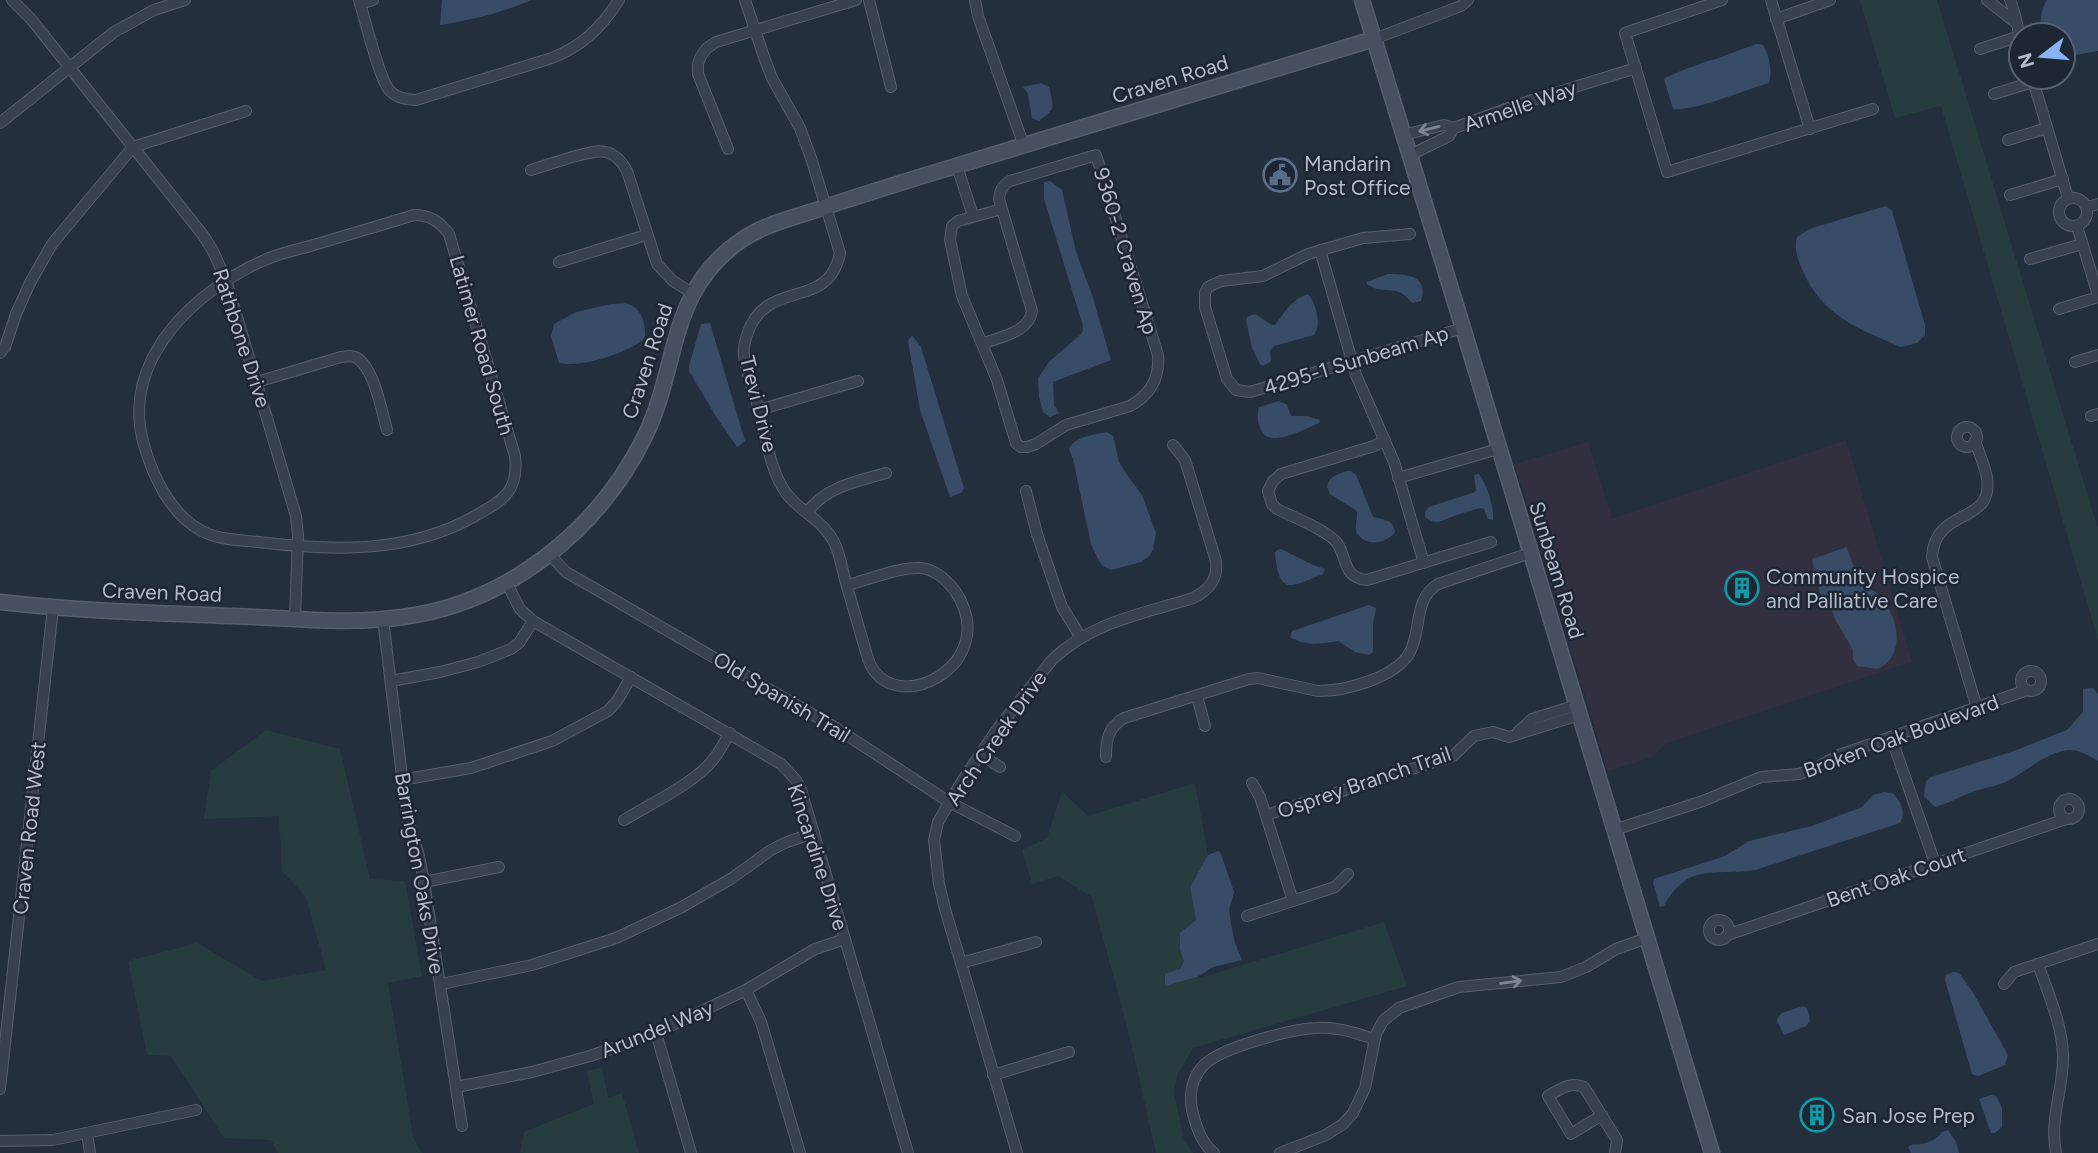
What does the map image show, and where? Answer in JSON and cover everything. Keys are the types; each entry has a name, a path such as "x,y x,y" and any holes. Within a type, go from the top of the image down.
{"street":[{"name":"Rathbone Drive","path":"12,0 31,19 203,235 226,280 296,516 298,547 295,618"},
{"path":"0,123 114,32 154,10 185,0"},
{"path":"373,0 360,2 384,81 393,94 407,100 416,100 569,51 596,31 618,0"},
{"name":"Trevi Drive","path":"745,0 772,78 800,128 840,253 831,277 814,289 773,302 757,315 747,335 744,356 778,478 787,494 829,533 836,546 847,585 870,665 880,678 902,687 922,684 937,678 954,665 962,652 967,635 967,621 959,598 939,575 920,568 847,585"},
{"path":"728,149 700,83 698,64 707,48 716,42 856,0"},
{"path":"869,0 891,87"},
{"path":"975,0 978,16 1024,146"},
{"name":"Sunbeam Road","path":"1362,0 1712,1153"},
{"name":"Craven Road","path":"0,602 52,608 383,619 423,614 484,594 550,555 602,505 634,460 653,419 664,388 682,317 692,293 712,267 744,239 776,223 827,206 1374,39 1461,6 1468,0"},
{"path":"1722,0 1625,33 1667,172 1873,109"},
{"path":"1771,0 1810,129"},
{"path":"1776,19 1830,0"},
{"path":"1987,0 2014,21"},
{"path":"2010,0 2015,11 2015,21"},
{"path":"1980,49 2007,42"},
{"name":"Armelle Way","path":"1410,155 1449,135 1454,128 1517,104 1636,68"},
{"path":"1994,94 2007,89"},
{"path":"2036,91 2068,198"},
{"path":"0,353 5,347 30,283 52,244 133,147 246,111"},
{"path":"1403,135 1444,125 1454,128"},
{"path":"2008,140 2047,128"},
{"path":"531,170 590,152 610,153 618,158 627,171 657,264 674,282 692,293"},
{"name":"9360-2 Craven Ap","path":"1096,155 1158,355 1159,366 1153,386 1138,401 1130,406 1066,425 1036,444 1021,447 1016,443 997,380 962,296 950,240 952,226 973,216 1002,209 1000,191 1003,185 1010,181 1096,155"},
{"path":"957,166 973,216"},
{"path":"2010,195 2063,179"},
{"path":"2068,198 2079,199 2087,207 2086,218 2077,226 2066,225 2059,216 2060,205 2068,198"},
{"path":"2087,207 2098,204"},
{"path":"982,344 1019,329 1031,318 1032,311 1002,209"},
{"name":"Latimer Road South","path":"226,280 270,258 414,215 434,219 442,224 449,234 514,456 515,478 507,496 499,503 440,533 380,546 348,549 298,547"},
{"path":"2059,309 2098,296 2077,226"},
{"name":"4295-1 Sunbeam Ap","path":"1410,234 1363,238 1320,250 1263,276 1213,283 1205,293 1205,307 1227,379 1236,390 1250,392 1463,328"},
{"path":"559,262 646,235"},
{"path":"2030,259 2082,244"},
{"path":"1320,250 1362,392 1385,440 1424,563"},
{"path":"226,280 183,316 154,353 143,382 140,402 142,441 151,466 170,502 190,524 220,538 298,547"},
{"path":"2075,362 2098,355"},
{"path":"257,382 341,357 358,358 367,367 387,430"},
{"path":"759,410 858,381"},
{"path":"1385,440 1374,446 1281,474 1273,481 1268,491 1272,503 1277,509 1331,537 1342,553 1348,571 1359,579 1367,580 1491,542"},
{"path":"1975,442 1987,478 1985,497 1979,507 1940,531 1935,539 1932,557 1976,708"},
{"name":"Arch Creek Drive","path":"1017,1153 945,909 934,840 938,822 980,754 1052,660 1080,636 1107,624 1193,598 1209,589 1216,561 1185,460 1173,445"},
{"path":"1398,478 1498,449"},
{"path":"807,512 817,500 835,489 886,473"},
{"path":"1026,491 1059,598 1080,636"},
{"path":"1106,757 1106,741 1109,731 1116,723 1124,718 1196,696 1258,678 1328,691 1386,674 1402,663 1410,652 1422,603 1430,589 1530,553"},
{"name":"Old Spanish Trail","path":"550,555 566,572 836,728 949,802 1015,836"},
{"name":"Kincardine Drive","path":"506,582 520,609 533,621 730,733 789,770 801,790 908,1153"},
{"name":"Craven Road West","path":"0,1089 52,608"},
{"name":"Barrington Oaks Drive","path":"383,619 401,779 407,817 424,882 462,1126"},
{"path":"390,681 440,672 512,649 533,621"},
{"path":"401,779 471,768 552,741 608,711 631,677"},
{"name":"Broken Oak Boulevard","path":"1614,830 1703,801 1761,777 1799,774 1814,769 1839,755 2027,690"},
{"path":"1196,696 1205,726"},
{"name":"Osprey Branch Trail","path":"1266,815 1453,756 1474,736 1493,732 1509,737 1532,719 1578,710"},
{"path":"624,820 677,789 707,767 715,759 730,733"},
{"path":"1891,737 1935,863"},
{"path":"980,754 1000,767"},
{"path":"1252,783 1260,797 1293,901"},
{"name":"Bent Oak Court","path":"1727,935 2066,819"},
{"path":"440,984 532,965 616,937 682,907 732,878 771,850 814,833"},
{"path":"424,882 499,867"},
{"path":"1247,916 1335,887 1348,874"},
{"path":"1280,1153 1326,1135 1343,1125 1353,1113 1365,1088 1374,1039 1383,1021 1399,1008 1459,987 1560,977 1587,967 1616,948 1647,938"},
{"name":"Arundel Way","path":"456,1087 532,1072 656,1033 746,990 815,949 845,939"},
{"path":"961,963 1036,942"},
{"path":"2004,984 2014,972 2098,944"},
{"path":"2038,964 2062,1042 2062,1069 2053,1122 2056,1153"},
{"path":"746,990 761,1022 800,1153"},
{"path":"1214,1153 1197,1129 1192,1108 1194,1079 1205,1064 1226,1052 1292,1031 1318,1027 1374,1039"},
{"path":"656,1033 691,1153"},
{"path":"993,1074 1069,1052"},
{"path":"1602,1115 1572,1134 1548,1096 1568,1085 1577,1084 1584,1087 1602,1115 1617,1140 1615,1153"},
{"path":"0,1141 40,1142 196,1110"},
{"path":"87,1133 90,1153"}],"shaded area":[{"path":"1846,440 1912,662 1666,743 1653,757 1608,771 1515,464 1588,442 1612,519"}],"green space":[{"path":"1860,0 1937,0 2098,529 2098,640 1941,106 1895,118"},
{"path":"266,730 340,749 370,879 405,881 422,976 388,983 413,1137 422,1153 278,1153 271,1140 224,1138 171,1056 147,1055 128,961 197,943 262,981 326,970 306,897 282,871 279,816 204,819 211,771"},
{"path":"1195,783 1208,855 1190,887 1196,920 1185,929 1184,961 1169,985 1384,922 1407,986 1193,1048 1178,1073 1174,1092 1184,1140 1193,1153 1156,1153 1130,1038 1092,897 1058,876 1032,884 1022,850 1047,838 1062,791 1088,816"},
{"path":"602,1067 608,1098 622,1093 639,1153 520,1153 524,1132 594,1104 587,1071"}],"water":[{"path":"442,0 531,0 487,16 440,25"},
{"path":"2047,0 2098,0 2098,51 2077,55 2077,21 2041,21"},
{"path":"1756,44 1763,45 1767,54 1769,83 1706,104 1673,109 1664,79"},
{"path":"1041,83 1049,87 1053,104 1051,110 1039,121 1032,118 1028,94 1023,87"},
{"path":"1050,181 1062,190 1076,252 1111,360 1053,382 1054,405 1059,413 1050,417 1043,412 1038,378 1049,362 1080,335 1083,326 1044,199 1044,182"},
{"path":"1886,206 1892,211 1925,325 1925,335 1917,343 1901,347 1856,327 1830,309 1810,285 1796,250 1797,237 1809,229"},
{"path":"1388,274 1408,276 1419,281 1423,292 1421,301 1412,303 1401,293 1367,284"},
{"path":"1308,294 1317,314 1318,326 1314,335 1274,346 1270,351 1271,361 1263,366 1252,348 1247,317 1255,314 1275,325 1293,303"},
{"path":"611,304 628,304 637,309 644,323 645,338 628,349 604,358 579,363 559,363 551,336 554,324 576,312"},
{"path":"710,323 745,441 737,447 689,371 701,324"},
{"path":"912,335 921,347 964,488 961,493 950,497 920,410 908,341"},
{"path":"1279,401 1287,405 1291,416 1307,416 1320,420 1319,423 1279,438 1265,435 1258,422 1259,407"},
{"path":"1107,432 1113,436 1119,462 1142,495 1156,533 1149,556 1141,562 1111,570 1099,561 1091,544 1069,449 1080,439"},
{"path":"1346,471 1356,475 1373,517 1392,525 1395,532 1387,539 1371,542 1361,538 1356,531 1357,511 1330,494 1327,487 1330,480"},
{"path":"1479,474 1489,496 1493,520 1488,519 1481,508 1441,521 1425,517 1429,507 1475,492 1474,475"},
{"path":"1847,547 1860,579 1880,596 1893,618 1895,651 1878,669 1857,666 1853,659 1853,650 1832,610 1821,598 1812,559"},
{"path":"1281,549 1325,569 1323,574 1295,584 1284,583 1277,567 1275,553"},
{"path":"1369,605 1376,608 1373,652 1369,655 1355,652 1338,641 1313,644 1290,637 1292,631"},
{"path":"2093,688 2098,694 2098,761 2080,752 2068,750 2045,758 2006,782 1935,807 1924,796 1926,781 1931,777 2011,752 2067,730 2083,712 2083,689"},
{"path":"1884,792 1894,794 1901,804 1903,815 1900,823 1755,870 1715,872 1693,877 1673,892 1664,906 1660,907 1654,879 1725,856 1749,841 1812,826 1862,807 1873,795"},
{"path":"1219,851 1234,892 1229,910 1235,943 1242,960 1213,967 1197,977 1165,984 1165,974 1180,969 1184,961 1180,949 1180,933 1196,920 1190,887 1208,855"},
{"path":"1959,973 1972,991 2008,1055 2005,1065 1978,1076 1972,1074 1945,980 1946,975"},
{"path":"1803,1006 1807,1008 1810,1021 1806,1026 1784,1035 1777,1021 1778,1017"},
{"path":"1996,1096 2002,1108 2002,1127 1995,1133 1991,1133 1979,1099"},
{"path":"1948,1130 1959,1153 1911,1153 1908,1147 1929,1142"}],"place":[{"name":"Mandarin Post Office","path":"1280,175"},
{"name":"Community Hospice and Palliative Care","path":"1742,588"},
{"name":"San Jose Prep","path":"1817,1115"}]}
